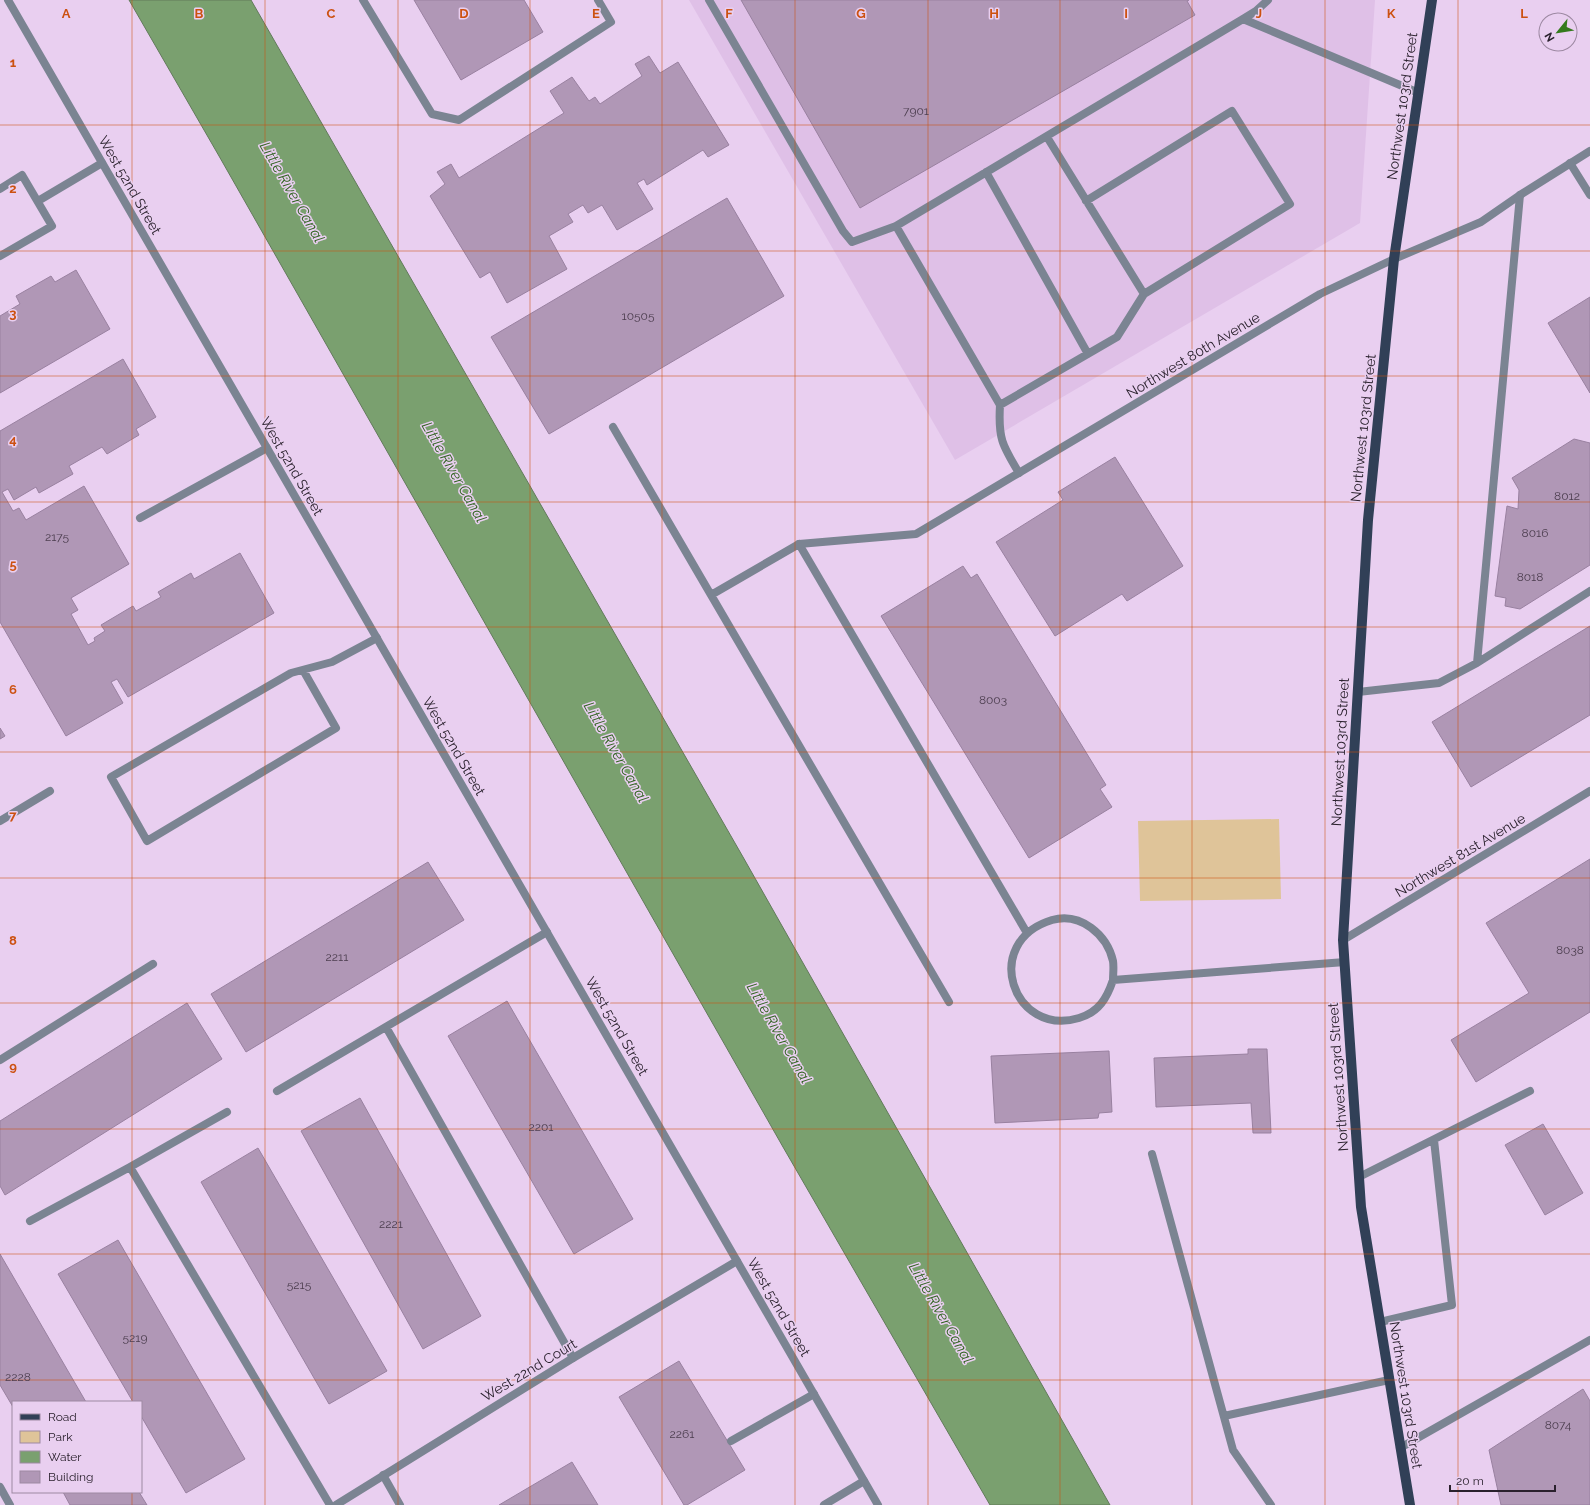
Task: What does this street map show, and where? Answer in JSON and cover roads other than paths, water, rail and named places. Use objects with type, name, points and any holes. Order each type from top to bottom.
[{"type":"main road","name":"Northwest 103rd Street","points":[[1410,1505],[1361,1207],[1343,940],[1368,520],[1394,259],[1432,0]]},
{"type":"street","name":"West 52nd Street","points":[[8,0],[878,1505]]},
{"type":"street","points":[[363,0],[432,114],[458,120],[611,22],[598,0]]},
{"type":"street","points":[[709,0],[843,231],[852,242],[896,226],[1243,19],[1256,11],[1268,0]]},
{"type":"street","points":[[1243,19],[1419,93]]},
{"type":"street","points":[[1000,405],[1117,337],[1144,294],[1290,204],[1232,111],[1086,201]]},
{"type":"street","points":[[1047,137],[1144,294]]},
{"type":"street","name":"Northwest 80th Avenue","points":[[799,544],[916,534],[1320,294],[1394,259],[1481,222],[1520,195],[1590,151]]},
{"type":"street","points":[[38,201],[102,162]]},
{"type":"street","points":[[1570,163],[1590,195]]},
{"type":"street","points":[[986,172],[1088,354]]},
{"type":"street","points":[[0,189],[22,175],[52,226],[0,256]]},
{"type":"street","points":[[1477,663],[1520,195]]},
{"type":"street","points":[[896,226],[1000,405],[999,426],[1003,446],[1018,473]]},
{"type":"street","points":[[612,427],[949,1002]]},
{"type":"street","points":[[140,518],[267,448]]},
{"type":"street","points":[[711,595],[799,544],[1027,933]]},
{"type":"street","points":[[1358,692],[1439,683],[1477,663],[1590,591]]},
{"type":"street","points":[[303,670],[336,728],[147,841],[110,778],[292,673],[332,662],[377,638]]},
{"type":"street","points":[[0,821],[50,791]]},
{"type":"street","name":"Northwest 81st Avenue","points":[[1343,940],[1590,791]]},
{"type":"street","points":[[1055,919],[1072,919],[1087,924],[1100,934],[1109,947],[1114,963],[1113,980],[1108,994],[1098,1008],[1085,1016],[1070,1021],[1054,1021],[1038,1015],[1025,1006],[1016,993],[1012,977],[1012,961],[1017,946],[1027,933],[1040,924],[1055,919]]},
{"type":"street","points":[[277,1091],[547,932]]},
{"type":"street","points":[[1113,980],[1345,962]]},
{"type":"street","points":[[0,1060],[154,964]]},
{"type":"street","points":[[386,1027],[573,1358]]},
{"type":"street","points":[[1359,1177],[1530,1091]]},
{"type":"street","points":[[30,1221],[227,1112]]},
{"type":"street","points":[[1380,1322],[1452,1305],[1434,1140]]},
{"type":"street","points":[[1152,1154],[1233,1450],[1271,1505]]},
{"type":"street","points":[[130,1167],[330,1505]]},
{"type":"street","name":"West 22nd Court","points":[[336,1505],[573,1358],[737,1261]]},
{"type":"street","points":[[1400,1448],[1590,1340]]},
{"type":"street","points":[[1224,1416],[1389,1380]]},
{"type":"street","points":[[731,1441],[814,1394]]},
{"type":"street","points":[[383,1475],[400,1505]]},
{"type":"street","points":[[824,1505],[864,1481]]},
{"type":"street","points":[[0,1487],[10,1505]]},
{"type":"water","name":"Little River Canal","points":[[129,0],[251,0],[743,857],[1110,1505],[990,1505],[783,1147]]}]
